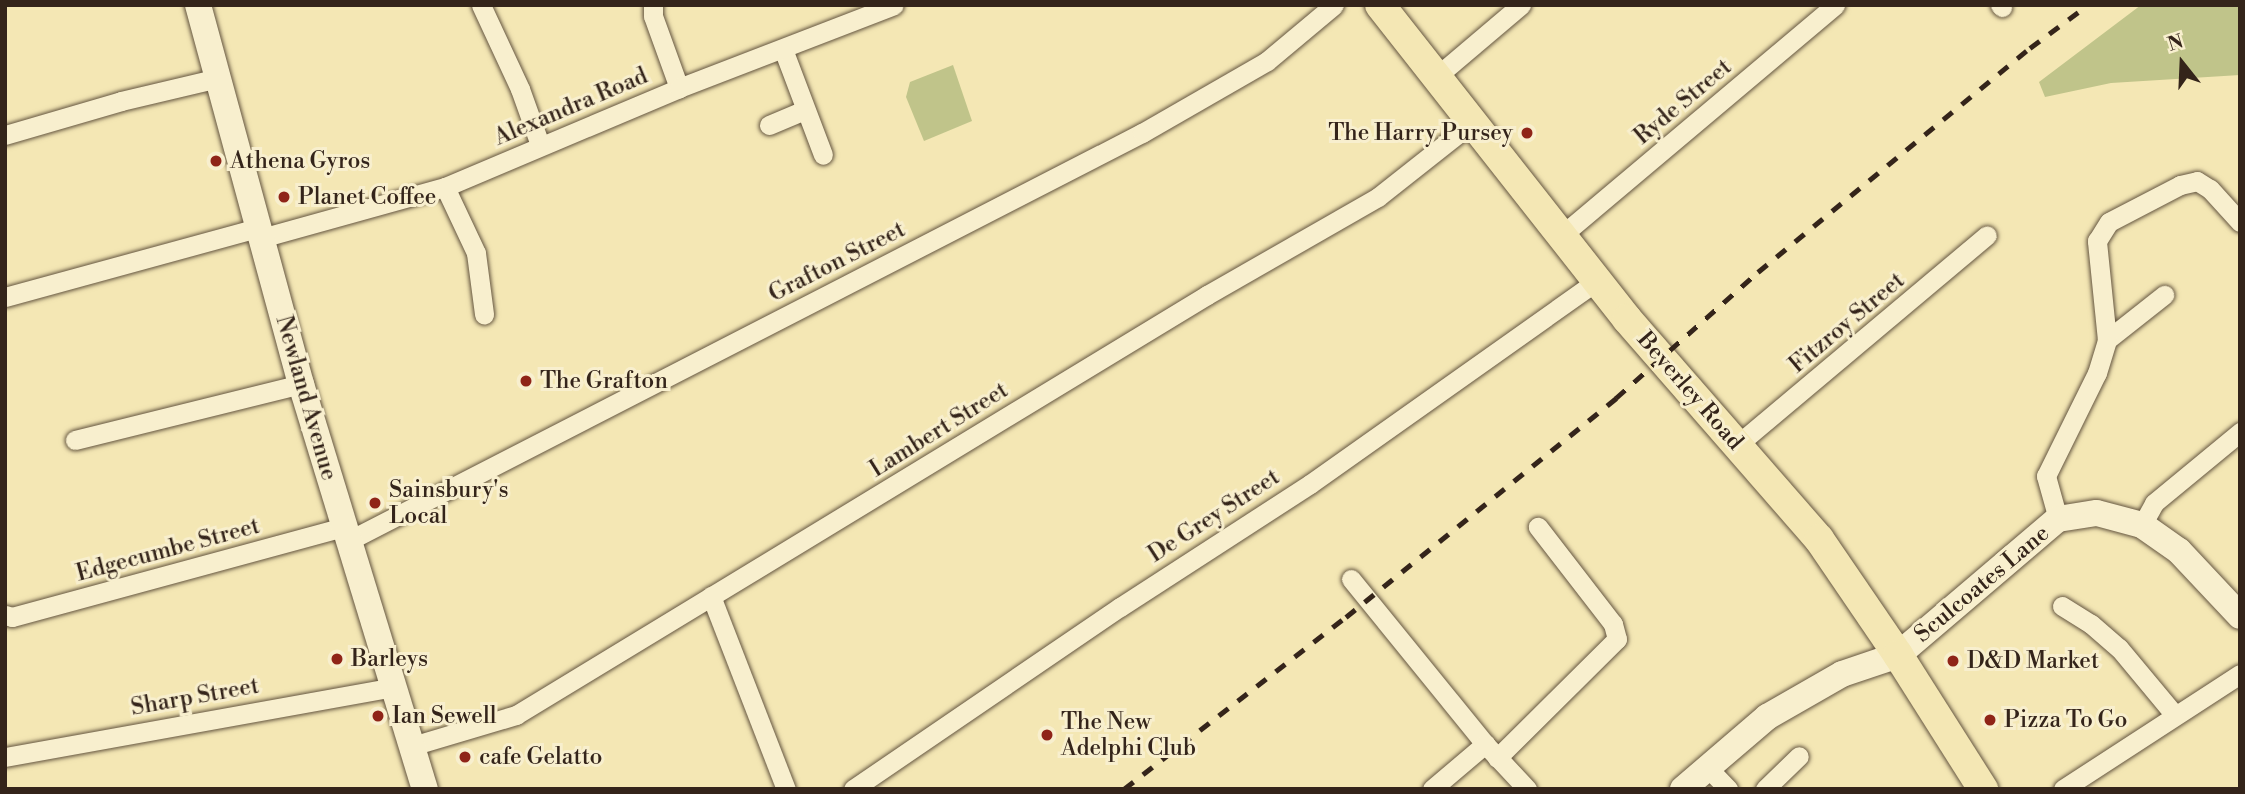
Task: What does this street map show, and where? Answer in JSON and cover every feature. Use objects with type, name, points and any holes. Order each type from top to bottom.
[{"type":"main road","name":"Beverley Road","points":[[1380,5],[1627,319],[1819,539],[1898,655],[1983,789]]},
{"type":"street","name":"Newland Avenue","points":[[198,5],[301,384],[425,789]]},
{"type":"street","points":[[481,5],[520,89],[540,145]]},
{"type":"street","points":[[653,5],[653,16],[679,88]]},
{"type":"street","name":"Alexandra Road","points":[[5,297],[444,187],[679,88],[894,5]]},
{"type":"street","name":"Grafton Street","points":[[346,534],[1142,133],[1267,61],[1334,5]]},
{"type":"street","points":[[1437,76],[1521,5]]},
{"type":"street","name":"Ryde Street","points":[[1562,235],[1835,5]]},
{"type":"street","points":[[783,49],[822,155]]},
{"type":"street","points":[[5,135],[121,101],[218,78]]},
{"type":"street","points":[[769,125],[804,110]]},
{"type":"street","name":"Lambert Street","points":[[412,746],[516,715],[1207,295],[1378,197],[1473,122]]},
{"type":"street","points":[[2058,519],[2046,476],[2097,373],[2107,340],[2097,242],[2109,222],[2180,185],[2197,180],[2210,189],[2240,222]]},
{"type":"street","points":[[444,187],[476,253],[484,314]]},
{"type":"street","name":"Fitzroy Street","points":[[1737,445],[1987,235]]},
{"type":"street","name":"De Grey Street","points":[[853,789],[1120,607],[1310,484],[1598,280]]},
{"type":"street","points":[[2107,340],[2164,295]]},
{"type":"street","points":[[75,440],[301,384]]},
{"type":"street","points":[[2142,525],[2154,503],[2240,432]]},
{"type":"street","name":"Sculcoates Lane","points":[[1898,655],[2058,519],[2097,513],[2142,525],[2179,551],[2240,616]]},
{"type":"street","points":[[1432,789],[1491,751],[1617,639],[1613,624],[1538,527]]},
{"type":"street","name":"Edgecumbe Street","points":[[5,615],[12,617],[346,534]]},
{"type":"street","points":[[1351,579],[1491,751],[1527,789]]},
{"type":"street","points":[[711,596],[786,789]]},
{"type":"street","points":[[2062,606],[2091,624],[2119,648],[2174,714]]},
{"type":"street","points":[[1684,789],[1706,766],[1778,711],[1842,674],[1898,655]]},
{"type":"street","points":[[2063,789],[2174,714],[2240,674]]},
{"type":"street","name":"Sharp Street","points":[[5,757],[394,687]]},
{"type":"street","points":[[1765,789],[1799,756]]},
{"type":"street","points":[[1706,766],[1728,789]]},
{"type":"green space","points":[[2141,5],[2240,5],[2240,75],[2111,83],[2045,97],[2039,82]]},
{"type":"green space","points":[[953,65],[972,121],[924,141],[906,97],[910,82]]},
{"type":"railway","points":[[1124,789],[1346,617],[1616,398],[1758,272],[2030,48],[2088,5]]},
{"type":"place","name":"The Harry Pursey","points":[[1527,133]]},
{"type":"place","name":"Athena Gyros","points":[[216,161]]},
{"type":"place","name":"Planet Coffee","points":[[284,197]]},
{"type":"place","name":"The Grafton","points":[[526,381]]},
{"type":"place","name":"Sainsbury's Local","points":[[375,503]]},
{"type":"place","name":"Barleys","points":[[337,659]]},
{"type":"place","name":"D&D Market","points":[[1953,661]]},
{"type":"place","name":"Ian Sewell","points":[[378,716]]},
{"type":"place","name":"Pizza To Go","points":[[1990,720]]},
{"type":"place","name":"The New Adelphi Club","points":[[1047,735]]},
{"type":"place","name":"cafe Gelatto","points":[[465,757]]}]
